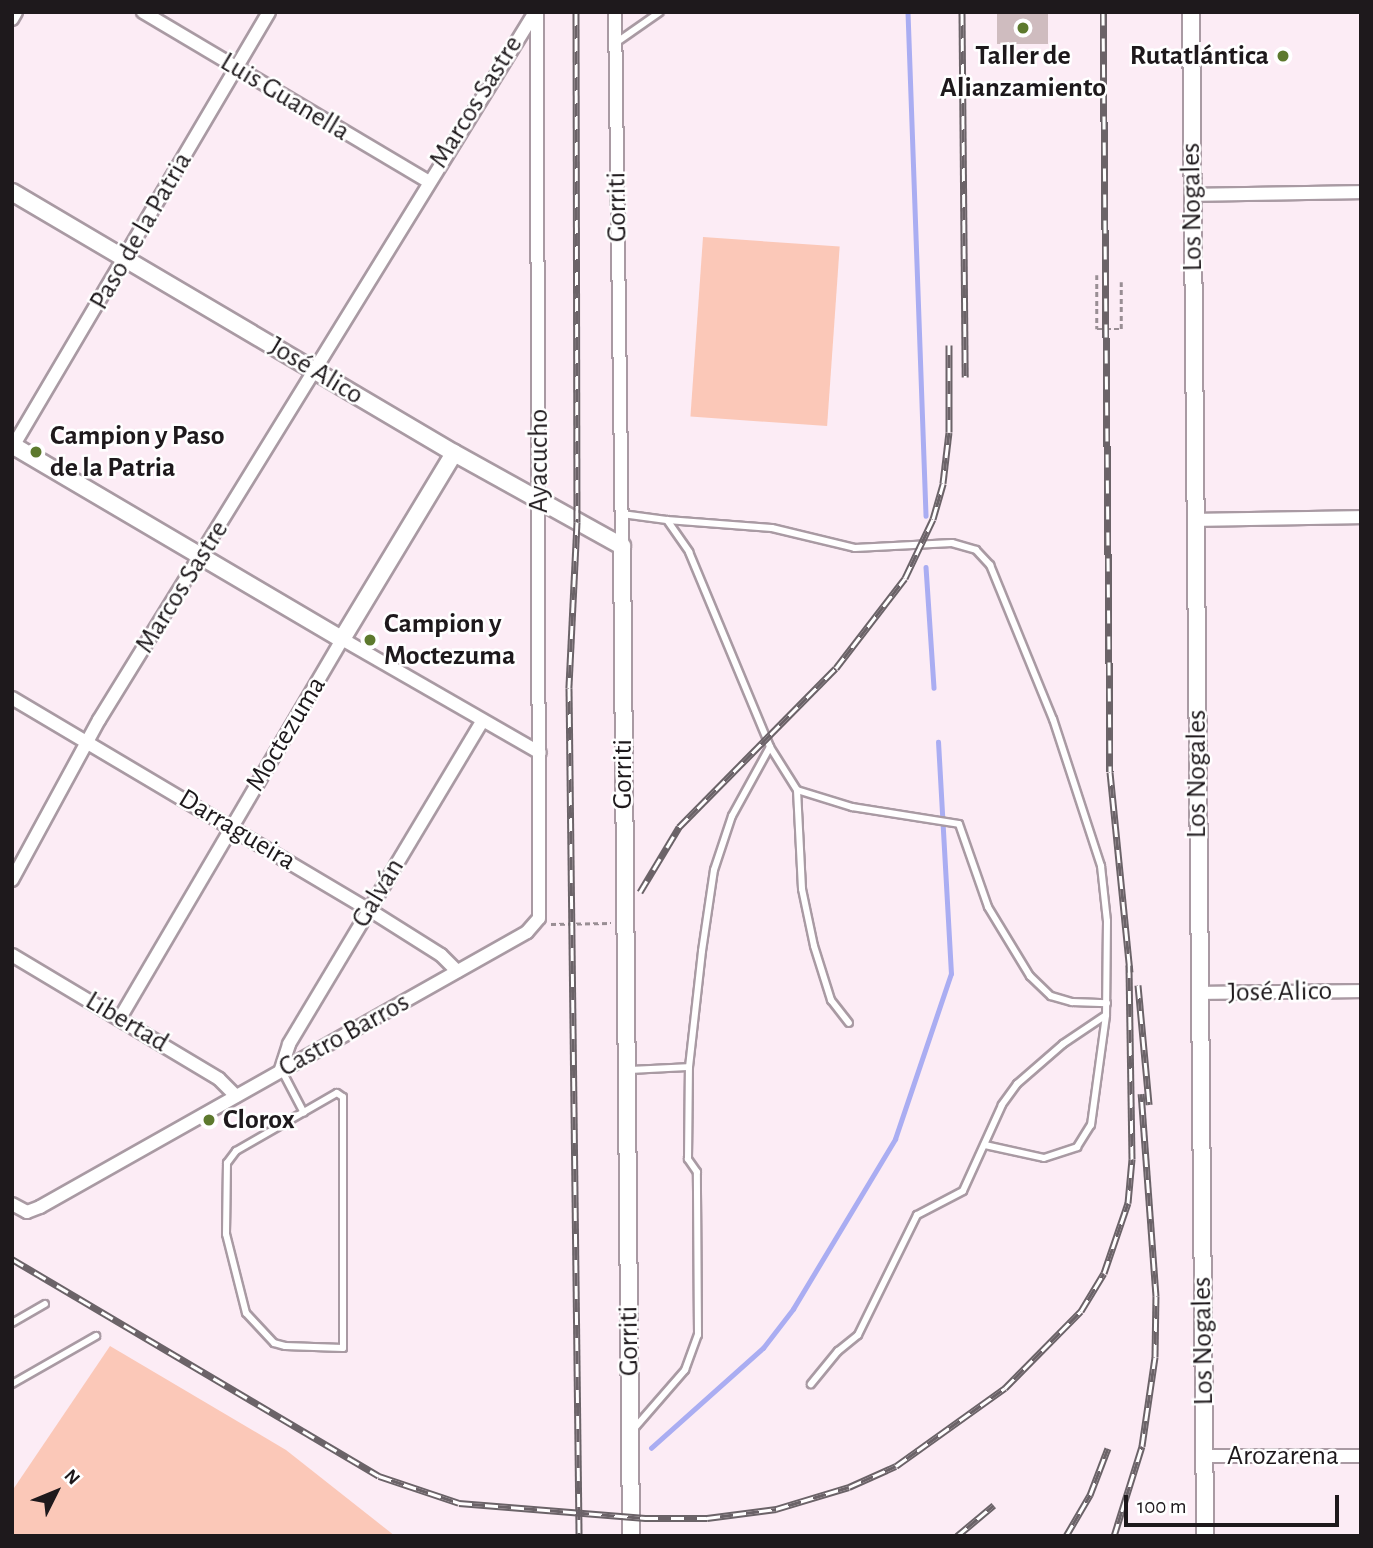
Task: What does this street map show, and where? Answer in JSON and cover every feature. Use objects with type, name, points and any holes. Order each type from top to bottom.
[{"type":"street","points":[[12,19],[16,12]]},
{"type":"street","name":"Luis Guanella","points":[[142,12],[428,181]]},
{"type":"street","name":"Paso de la Patria","points":[[13,446],[269,12]]},
{"type":"street","name":"Marcos Sastre","points":[[12,880],[89,741],[316,371],[428,181],[536,12]]},
{"type":"street","name":"Ayacucho","points":[[536,12],[540,753],[540,910],[536,924]]},
{"type":"street","name":"Gorriti","points":[[615,12],[631,1536]]},
{"type":"street","name":"Los Nogales","points":[[1191,12],[1205,1536]]},
{"type":"street","name":"José Alico","points":[[12,192],[454,453],[622,546]]},
{"type":"street","points":[[1192,195],[1361,192]]},
{"type":"street","points":[[13,446],[540,753]]},
{"type":"street","name":"Moctezuma","points":[[120,1018],[231,826],[454,453]]},
{"type":"street","points":[[1197,520],[1361,517]]},
{"type":"street","name":"Darragueira","points":[[12,698],[89,741],[368,909],[441,955],[457,971]]},
{"type":"street","name":"Galván","points":[[281,1069],[289,1044],[482,721]]},
{"type":"street","name":"Castro Barros","points":[[12,1204],[27,1212],[536,924]]},
{"type":"street","name":"Libertad","points":[[12,955],[219,1079],[236,1096]]},
{"type":"street","name":"José Alico","points":[[1199,993],[1361,991]]},
{"type":"street","name":"Arozarena","points":[[1205,1456],[1361,1456]]},
{"type":"lane","points":[[615,43],[660,12]]},
{"type":"lane","points":[[621,514],[772,528],[855,548],[951,543],[976,550],[990,565],[1053,719],[1101,866],[1107,921],[1107,1003],[1091,1125],[1077,1147],[1044,1158],[985,1145]]},
{"type":"lane","points":[[667,520],[689,552],[770,747],[797,790],[802,890],[814,946],[831,1000],[849,1023]]},
{"type":"lane","points":[[630,1433],[685,1370],[698,1335],[696,1172],[688,1159],[689,1067],[715,870],[732,816],[770,747]]},
{"type":"lane","points":[[797,790],[842,804],[959,824],[988,907],[1030,976],[1051,996],[1072,1002],[1107,1003]]},
{"type":"lane","points":[[811,1384],[838,1351],[858,1335],[917,1215],[963,1191],[1002,1105],[1017,1084],[1063,1044],[1106,1015]]},
{"type":"lane","points":[[626,1070],[689,1067]]},
{"type":"lane","points":[[281,1069],[304,1113]]},
{"type":"lane","points":[[337,1093],[343,1097],[344,1348],[274,1343],[246,1313],[229,1251],[230,1156],[304,1113],[337,1093]]},
{"type":"lane","points":[[12,1323],[45,1304]]},
{"type":"lane","points":[[12,1384],[96,1336]]},
{"type":"path","points":[[1097,275],[1097,329],[1121,329],[1121,282]]},
{"type":"path","points":[[536,924],[625,923]]},
{"type":"shaded area","points":[[703,237],[840,247],[827,426],[690,417]]},
{"type":"shaded area","points":[[110,1346],[286,1450],[395,1536],[12,1536],[12,1491]]},
{"type":"building","name":"Taller de Alianzamiento","points":[[997,12],[1048,12],[1048,44],[997,44]]},
{"type":"waterway","points":[[908,12],[926,516]]},
{"type":"waterway","points":[[926,567],[934,688]]},
{"type":"waterway","points":[[651,1448],[763,1348],[793,1309],[895,1139],[951,974],[938,742]]},
{"type":"railway","points":[[576,12],[577,522],[569,688],[579,1536]]},
{"type":"railway","points":[[962,12],[965,377]]},
{"type":"railway","points":[[1103,12],[1110,772],[1130,972]]},
{"type":"railway","points":[[640,892],[679,827],[836,668],[905,578],[933,519],[943,483],[949,432],[949,345]]},
{"type":"railway","points":[[12,1259],[379,1476],[459,1503],[645,1518],[707,1518],[776,1509],[849,1487],[896,1466],[1005,1388],[1081,1311],[1104,1273],[1128,1203],[1132,1159],[1129,965]]},
{"type":"railway","points":[[1138,985],[1149,1104]]},
{"type":"railway","points":[[1114,1536],[1142,1446],[1155,1357],[1156,1296],[1141,1094]]},
{"type":"railway","points":[[1066,1536],[1090,1495],[1108,1448]]},
{"type":"railway","points":[[957,1536],[994,1505]]},
{"type":"place","name":"Taller de Alianzamiento","points":[[1023,28]]},
{"type":"place","name":"Rutatlántica","points":[[1283,56]]},
{"type":"place","name":"Campion y Paso de la Patria","points":[[36,452]]},
{"type":"place","name":"Campion y Moctezuma","points":[[370,640]]},
{"type":"place","name":"Clorox","points":[[209,1120]]}]
